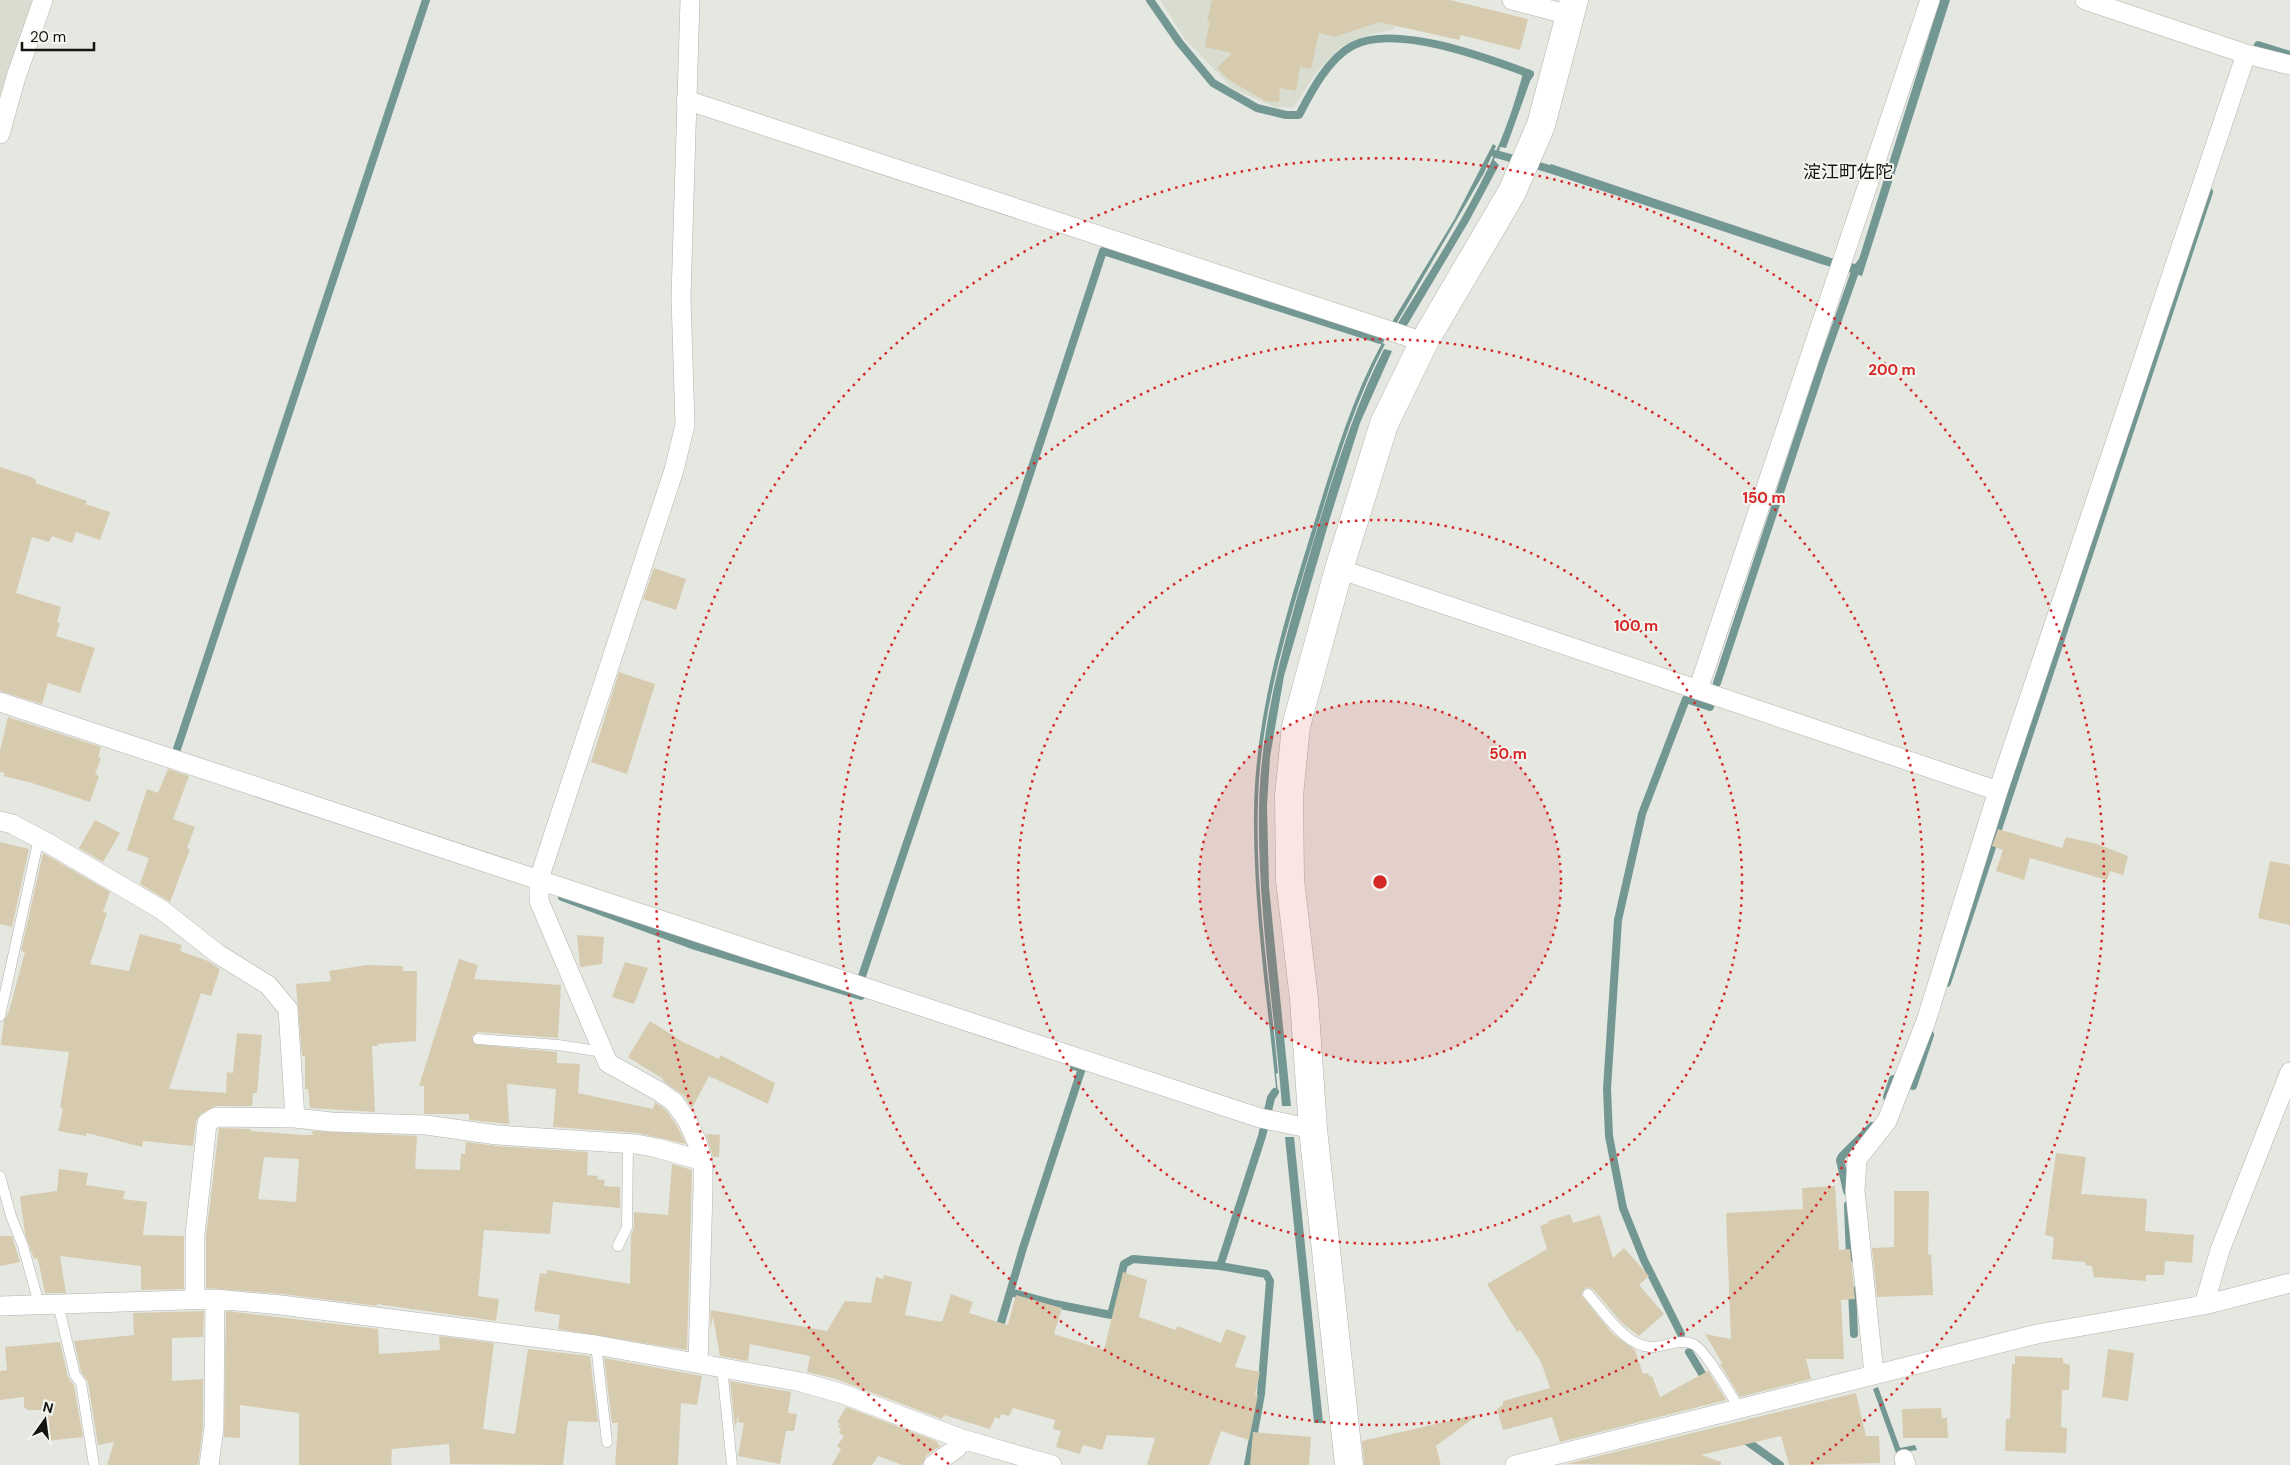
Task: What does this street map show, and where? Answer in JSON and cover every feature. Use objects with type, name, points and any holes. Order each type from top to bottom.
[{"type":"street","points":[[0,134],[16,77],[43,0]]},
{"type":"street","points":[[690,0],[681,297],[685,424],[674,470],[539,879],[539,901],[608,1063],[674,1102],[687,1120],[703,1161],[698,1363]]},
{"type":"street","points":[[1350,1465],[1313,1129],[1304,999],[1290,880],[1289,796],[1296,726],[1339,568],[1384,424],[1424,342],[1512,192],[1541,125],[1572,7],[1512,0]]},
{"type":"street","points":[[1698,690],[1930,0]]},
{"type":"street","points":[[2085,0],[2246,54],[2290,66]]},
{"type":"street","points":[[1874,1374],[1856,1190],[1857,1159],[1887,1121],[1926,1021],[1998,791],[2246,54]]},
{"type":"street","points":[[686,100],[1424,342]]},
{"type":"street","points":[[1339,568],[1998,791]]},
{"type":"street","points":[[0,702],[1260,1118],[1313,1129]]},
{"type":"street","points":[[0,821],[12,824],[39,838],[162,910],[218,954],[268,985],[288,1009],[295,1118]]},
{"type":"street","points":[[2208,1304],[2220,1250],[2290,1072]]},
{"type":"street","points":[[194,1299],[196,1235],[207,1123],[216,1117],[295,1118],[331,1122],[426,1125],[497,1134],[628,1144],[657,1148],[703,1161]]},
{"type":"street","points":[[1516,1465],[1580,1457],[1740,1410],[1874,1374],[2037,1334],[2208,1304],[2290,1283]]},
{"type":"street","points":[[209,1465],[214,1428],[215,1299]]},
{"type":"street","points":[[0,1306],[215,1299],[281,1305],[596,1345],[801,1382],[843,1394],[963,1439],[1052,1465]]},
{"type":"street","points":[[933,1465],[957,1448],[963,1439]]},
{"type":"lane","points":[[0,1016],[39,838]]},
{"type":"lane","points":[[478,1040],[533,1042],[603,1052]]},
{"type":"lane","points":[[618,1246],[627,1227],[628,1144]]},
{"type":"lane","points":[[0,1176],[11,1216],[23,1246],[39,1304]]},
{"type":"lane","points":[[1588,1294],[1629,1340],[1640,1346],[1656,1347],[1673,1342],[1694,1344],[1707,1358],[1740,1410]]},
{"type":"lane","points":[[58,1304],[75,1375],[81,1383],[94,1465]]},
{"type":"lane","points":[[596,1345],[607,1442]]},
{"type":"lane","points":[[722,1368],[732,1465]]},
{"type":"shaded area","points":[[0,0],[32,0],[2,95],[0,94]]},
{"type":"shaded area","points":[[1160,0],[1397,0],[1394,29],[1366,36],[1340,47],[1315,74],[1294,107],[1276,108],[1232,88],[1185,39]]},
{"type":"water","points":[[1940,0],[1950,0],[1862,276],[1546,172],[1551,164],[1837,260],[1855,264],[1859,259]]},
{"type":"water","points":[[1524,70],[1533,73],[1506,148],[1500,147],[1498,156],[1496,155],[1494,160],[1499,165],[1469,221],[1406,327],[1398,323],[1446,245],[1480,184],[1505,130]]},
{"type":"water","points":[[1493,144],[1496,146],[1484,173],[1396,324],[1392,322],[1454,220]]},
{"type":"water","points":[[1382,343],[1385,344],[1363,391],[1329,488],[1285,636],[1264,735],[1258,803],[1258,837],[1261,905],[1278,1073],[1276,1074],[1278,1092],[1273,1101],[1270,1099],[1276,1088],[1261,950],[1254,846],[1256,776],[1265,704],[1291,599],[1334,458],[1360,388]]},
{"type":"water","points":[[1384,349],[1392,351],[1360,423],[1284,676],[1270,757],[1267,806],[1269,887],[1291,1106],[1282,1106],[1263,918],[1259,844],[1259,806],[1265,739],[1270,705],[1285,640],[1321,518],[1353,420]]},
{"type":"water","points":[[1285,1137],[1294,1137],[1323,1423],[1314,1423]]},
{"type":"water","points":[[1878,1387],[1900,1448],[1915,1445],[1917,1450],[1896,1453],[1873,1389]]},
{"type":"building","points":[[1212,0],[1450,0],[1528,19],[1520,50],[1461,35],[1459,40],[1379,22],[1335,37],[1319,33],[1311,69],[1300,67],[1296,91],[1280,88],[1279,102],[1265,101],[1229,80],[1217,68],[1232,53],[1205,47],[1210,21],[1207,21]]},
{"type":"building","points":[[0,467],[31,477],[36,480],[35,483],[87,501],[85,504],[110,512],[100,540],[76,532],[72,543],[52,536],[49,542],[32,537],[16,593],[61,607],[57,622],[60,623],[56,636],[95,648],[80,693],[48,683],[42,704],[0,691]]},
{"type":"building","points":[[654,568],[686,579],[676,610],[643,599]]},
{"type":"building","points":[[619,672],[655,684],[627,774],[591,762]]},
{"type":"building","points":[[8,717],[101,747],[98,757],[101,758],[95,774],[99,776],[90,802],[4,776],[5,773],[0,772],[0,751]]},
{"type":"building","points":[[168,769],[189,776],[173,819],[195,827],[187,848],[190,849],[170,902],[140,884],[149,858],[127,850],[147,789],[158,793]]},
{"type":"building","points":[[95,820],[120,833],[103,862],[79,848]]},
{"type":"building","points":[[1998,829],[2062,848],[2066,837],[2097,844],[2128,856],[2123,875],[2110,871],[2107,880],[2030,858],[2024,880],[1996,871],[2003,850],[1992,846]]},
{"type":"building","points":[[0,842],[29,849],[12,927],[0,924]]},
{"type":"building","points":[[43,853],[110,892],[103,912],[107,913],[90,964],[129,971],[140,934],[182,945],[180,951],[208,961],[220,969],[211,996],[201,993],[169,1089],[226,1093],[227,1072],[233,1073],[237,1033],[262,1035],[257,1093],[253,1093],[252,1106],[216,1106],[201,1114],[196,1121],[193,1146],[143,1141],[142,1147],[87,1133],[86,1136],[58,1131],[63,1109],[60,1108],[69,1052],[1,1045],[4,1021],[9,1011],[25,952],[21,951]]},
{"type":"building","points":[[2270,861],[2290,865],[2290,925],[2258,918]]},
{"type":"building","points":[[577,935],[604,937],[602,964],[580,967]]},
{"type":"building","points":[[459,959],[478,965],[474,979],[561,985],[558,1038],[478,1032],[472,1036],[474,1044],[557,1052],[557,1063],[580,1064],[578,1093],[653,1109],[655,1102],[666,1110],[686,1144],[638,1133],[553,1127],[556,1089],[507,1084],[509,1124],[469,1120],[469,1114],[424,1114],[424,1086],[419,1086]]},
{"type":"building","points":[[625,962],[648,968],[634,1004],[612,997]]},
{"type":"building","points":[[367,965],[403,966],[403,971],[417,971],[416,1041],[372,1046],[375,1112],[310,1108],[308,1089],[305,1089],[305,1056],[302,1056],[296,984],[331,981],[329,971]]},
{"type":"building","points":[[650,1021],[683,1042],[719,1059],[720,1055],[775,1083],[768,1104],[709,1076],[692,1108],[683,1095],[663,1081],[663,1079],[628,1057]]},
{"type":"building","points":[[219,1128],[251,1129],[250,1131],[303,1135],[313,1135],[312,1131],[417,1136],[415,1169],[460,1170],[461,1154],[465,1154],[466,1142],[496,1146],[588,1152],[587,1175],[598,1176],[597,1179],[605,1180],[604,1186],[620,1187],[620,1208],[553,1202],[550,1234],[484,1230],[478,1296],[499,1299],[496,1321],[377,1304],[377,1306],[282,1294],[206,1288],[206,1236]],"holes":[[[264,1157],[299,1159],[296,1202],[258,1199]]]},
{"type":"building","points":[[706,1134],[720,1135],[719,1157],[713,1157]]},
{"type":"building","points":[[2056,1153],[2086,1157],[2081,1194],[2147,1199],[2145,1231],[2194,1235],[2192,1263],[2165,1261],[2164,1275],[2146,1275],[2146,1281],[2094,1277],[2092,1266],[2085,1265],[2085,1262],[2052,1259],[2054,1237],[2045,1235]]},
{"type":"building","points":[[672,1164],[692,1170],[687,1350],[558,1329],[560,1315],[534,1311],[540,1273],[547,1274],[547,1270],[630,1284],[631,1235],[634,1227],[634,1212],[668,1215]]},
{"type":"building","points":[[59,1169],[88,1173],[86,1185],[125,1191],[123,1199],[147,1202],[143,1235],[184,1236],[184,1289],[141,1290],[141,1266],[60,1256],[66,1293],[45,1293],[37,1258],[34,1259],[25,1234],[20,1196],[57,1191]]},
{"type":"building","points":[[1835,1186],[1839,1250],[1850,1249],[1855,1299],[1841,1300],[1844,1359],[1806,1359],[1811,1379],[1740,1397],[1705,1334],[1731,1339],[1726,1213],[1803,1209],[1802,1188]]},
{"type":"building","points":[[1894,1191],[1929,1191],[1928,1255],[1931,1254],[1933,1295],[1877,1297],[1872,1248],[1894,1247]]},
{"type":"building","points":[[1570,1214],[1573,1223],[1600,1215],[1613,1258],[1624,1248],[1649,1276],[1639,1285],[1664,1314],[1639,1336],[1622,1323],[1593,1289],[1586,1287],[1581,1295],[1612,1333],[1635,1350],[1643,1374],[1648,1373],[1650,1377],[1652,1376],[1660,1397],[1708,1371],[1726,1400],[1560,1442],[1552,1417],[1503,1430],[1497,1409],[1503,1405],[1503,1401],[1550,1388],[1541,1362],[1520,1330],[1517,1332],[1487,1284],[1547,1249],[1540,1226],[1548,1223],[1548,1221]]},
{"type":"building","points":[[0,1236],[12,1236],[20,1262],[0,1266]]},
{"type":"building","points":[[1123,1272],[1147,1280],[1139,1317],[1176,1330],[1177,1326],[1221,1343],[1226,1329],[1246,1336],[1235,1367],[1260,1372],[1255,1395],[1258,1395],[1249,1440],[1221,1431],[1209,1465],[1147,1465],[1155,1438],[1107,1435],[1102,1450],[1083,1445],[1080,1454],[1056,1447],[1061,1431],[1053,1429],[1055,1420],[1013,1408],[1009,1416],[1001,1414],[1000,1419],[995,1417],[990,1429],[944,1415],[942,1419],[836,1379],[807,1372],[810,1356],[750,1344],[748,1361],[720,1356],[713,1317],[710,1330],[711,1310],[827,1331],[845,1301],[871,1303],[876,1277],[883,1279],[884,1275],[912,1282],[905,1315],[942,1322],[951,1294],[973,1302],[969,1313],[1008,1325],[1016,1295],[1062,1308],[1054,1334],[1104,1350]]},
{"type":"building","points":[[204,1311],[203,1337],[172,1338],[172,1381],[203,1379],[203,1427],[198,1465],[107,1465],[114,1442],[98,1445],[88,1382],[81,1372],[74,1341],[134,1335],[133,1313]]},
{"type":"building","points":[[226,1311],[378,1329],[379,1354],[440,1350],[439,1336],[494,1343],[483,1429],[515,1434],[528,1349],[590,1356],[598,1422],[568,1421],[563,1465],[450,1464],[449,1444],[392,1449],[391,1465],[299,1465],[299,1413],[240,1405],[240,1438],[224,1437]]},
{"type":"building","points":[[60,1342],[68,1377],[74,1386],[83,1437],[46,1441],[44,1410],[28,1410],[24,1407],[24,1397],[0,1400],[0,1371],[7,1370],[5,1347]]},
{"type":"building","points":[[2108,1349],[2134,1353],[2128,1401],[2102,1397]]},
{"type":"building","points":[[2015,1356],[2063,1358],[2063,1363],[2070,1365],[2069,1390],[2062,1390],[2061,1427],[2067,1428],[2066,1453],[2005,1451],[2006,1419],[2010,1419],[2012,1364],[2015,1364]]},
{"type":"building","points":[[604,1358],[702,1376],[697,1405],[681,1403],[678,1465],[615,1465],[618,1423],[612,1423]]},
{"type":"building","points":[[730,1381],[791,1392],[788,1413],[797,1414],[794,1431],[786,1431],[780,1464],[738,1456],[744,1423],[738,1422],[739,1412],[735,1428]]},
{"type":"building","points":[[1856,1393],[1866,1436],[1879,1436],[1880,1463],[1789,1465],[1781,1436],[1701,1455],[1721,1462],[1721,1465],[1566,1464]]},
{"type":"building","points":[[846,1407],[936,1441],[940,1446],[926,1456],[922,1465],[903,1465],[878,1456],[872,1465],[832,1465],[841,1449],[837,1446],[844,1436],[839,1433],[841,1429],[838,1427],[840,1424],[837,1422]]},
{"type":"building","points":[[1941,1408],[1942,1418],[1947,1418],[1948,1438],[1903,1438],[1902,1409]]},
{"type":"building","points":[[1479,1414],[1436,1446],[1441,1465],[1364,1465],[1362,1441]]},
{"type":"building","points":[[1253,1432],[1311,1437],[1309,1465],[1250,1465]]},
{"type":"waterway","points":[[176,752],[426,0]]},
{"type":"waterway","points":[[1150,0],[1179,42],[1213,83],[1257,108],[1286,115],[1299,115],[1321,77],[1335,59],[1352,46],[1370,40],[1392,38],[1441,45],[1512,67],[1530,74],[1528,77]]},
{"type":"waterway","points":[[2254,55],[2258,45],[2290,55]]},
{"type":"waterway","points":[[1496,154],[1557,171]]},
{"type":"waterway","points":[[1947,983],[2209,192]]},
{"type":"waterway","points":[[859,985],[976,638],[1103,251],[1380,340]]},
{"type":"waterway","points":[[1717,683],[1822,365],[1856,269]]},
{"type":"waterway","points":[[1681,1334],[1644,1260],[1623,1208],[1609,1136],[1607,1089],[1618,920],[1642,814],[1686,699],[1710,707]]},
{"type":"waterway","points":[[562,897],[695,946],[861,996]]},
{"type":"waterway","points":[[1913,1086],[1930,1035]]},
{"type":"waterway","points":[[998,1333],[1023,1248],[1082,1068],[1074,1066]]},
{"type":"waterway","points":[[1887,1097],[1893,1079]]},
{"type":"waterway","points":[[1220,1266],[1262,1136],[1271,1098],[1275,1092]]},
{"type":"waterway","points":[[1847,1191],[1840,1160],[1872,1126]]},
{"type":"waterway","points":[[1848,1205],[1850,1258]]},
{"type":"waterway","points":[[1010,1292],[1055,1304],[1111,1315],[1124,1264],[1133,1259],[1220,1266],[1266,1274],[1270,1281],[1261,1394],[1248,1465]]},
{"type":"waterway","points":[[1852,1290],[1854,1334]]},
{"type":"waterway","points":[[1689,1352],[1707,1382]]},
{"type":"waterway","points":[[1741,1437],[1780,1465]]},
{"type":"district","name":"淀江町佐陀","points":[[1848,172]]}]
